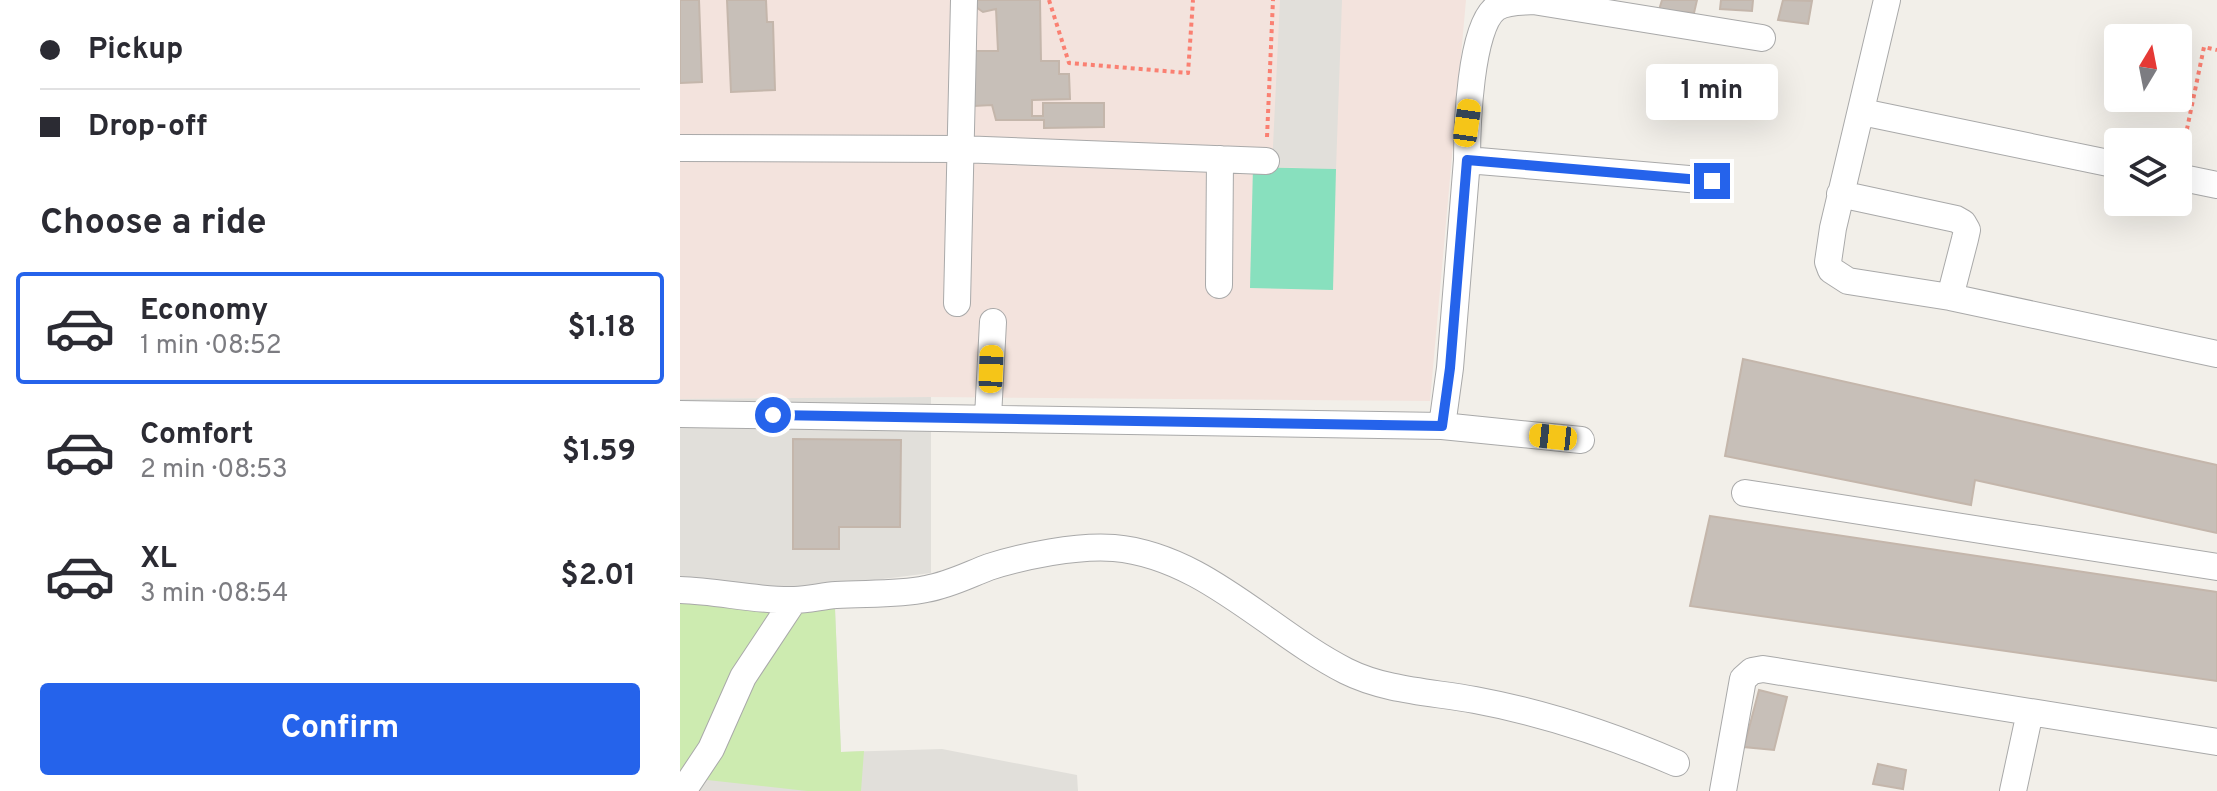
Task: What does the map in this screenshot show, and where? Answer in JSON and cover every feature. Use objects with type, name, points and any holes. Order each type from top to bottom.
[{"type":"street","points":[[957,303],[964,0]]},
{"type":"street","points":[[1887,0],[1840,194],[1829,253],[1831,270],[1848,281],[1950,297],[2217,354]]},
{"type":"street","points":[[1442,426],[1450,368],[1467,160],[1467,123],[1479,35],[1486,19],[1496,8],[1507,3],[1533,1],[1762,38]]},
{"type":"street","points":[[1862,112],[2104,162]]},
{"type":"street","points":[[680,148],[959,149],[1266,161]]},
{"type":"street","points":[[1219,285],[1220,159]]},
{"type":"street","points":[[1467,160],[1712,181]]},
{"type":"street","points":[[2192,174],[2217,185]]},
{"type":"street","points":[[1840,194],[1963,223],[1967,230],[1950,297]]},
{"type":"street","points":[[988,417],[993,322]]},
{"type":"street","points":[[680,414],[1442,426],[1581,440]]},
{"type":"street","points":[[1745,493],[2217,567]]},
{"type":"street","points":[[680,590],[794,600],[926,589],[1019,559],[1083,549],[1133,551],[1163,559],[1199,576],[1325,659],[1362,677],[1404,689],[1475,700],[1573,724],[1676,763]]},
{"type":"street","points":[[683,791],[711,749],[743,677],[794,600]]},
{"type":"street","points":[[1723,791],[1743,679],[1752,671],[1763,669],[2217,742]]},
{"type":"street","points":[[2013,791],[2030,712]]},
{"type":"path","points":[[1057,0],[1049,2],[1069,63],[1188,73],[1193,0]]},
{"type":"path","points":[[1266,161],[1273,0]]},
{"type":"path","points":[[2187,128],[2204,47],[2217,50]]},
{"type":"shaded area","points":[[680,0],[1466,0],[1430,401],[931,397],[680,399]]},
{"type":"shaded area","points":[[1280,0],[1342,0],[1336,169],[1272,167]]},
{"type":"shaded area","points":[[931,397],[931,573],[834,585],[841,752],[942,749],[1077,775],[1078,791],[680,791],[680,399]]},
{"type":"green space","points":[[1253,167],[1336,169],[1333,290],[1250,288]]},
{"type":"green space","points":[[680,599],[835,609],[841,752],[864,751],[861,791],[807,791],[680,777]]},
{"type":"building","points":[[680,0],[699,0],[702,82],[680,83]]},
{"type":"building","points":[[727,0],[766,0],[767,22],[773,22],[775,90],[731,92]]},
{"type":"building","points":[[973,0],[1040,0],[1041,61],[1059,61],[1059,74],[1069,74],[1070,99],[1032,100],[1032,116],[1043,116],[1043,103],[1104,103],[1104,127],[1044,128],[1044,120],[996,120],[992,105],[974,106],[973,51],[998,51],[996,9],[983,12]]},
{"type":"building","points":[[1662,0],[1697,0],[1694,13],[1659,10]]},
{"type":"building","points":[[1721,0],[1753,0],[1752,11],[1720,9]]},
{"type":"building","points":[[1783,0],[1812,1],[1808,24],[1778,20]]},
{"type":"building","points":[[1743,359],[2217,465],[2217,533],[1975,480],[1971,505],[1725,456]]},
{"type":"building","points":[[793,439],[901,440],[900,527],[839,527],[839,549],[793,549]]},
{"type":"building","points":[[1710,516],[2217,592],[2217,681],[1690,606]]},
{"type":"building","points":[[1759,690],[1787,697],[1774,750],[1744,747]]},
{"type":"building","points":[[1878,764],[1906,770],[1903,789],[1873,784]]},
{"type":"route","points":[[773,415],[1442,426],[1450,368],[1467,160],[1712,181]]}]
